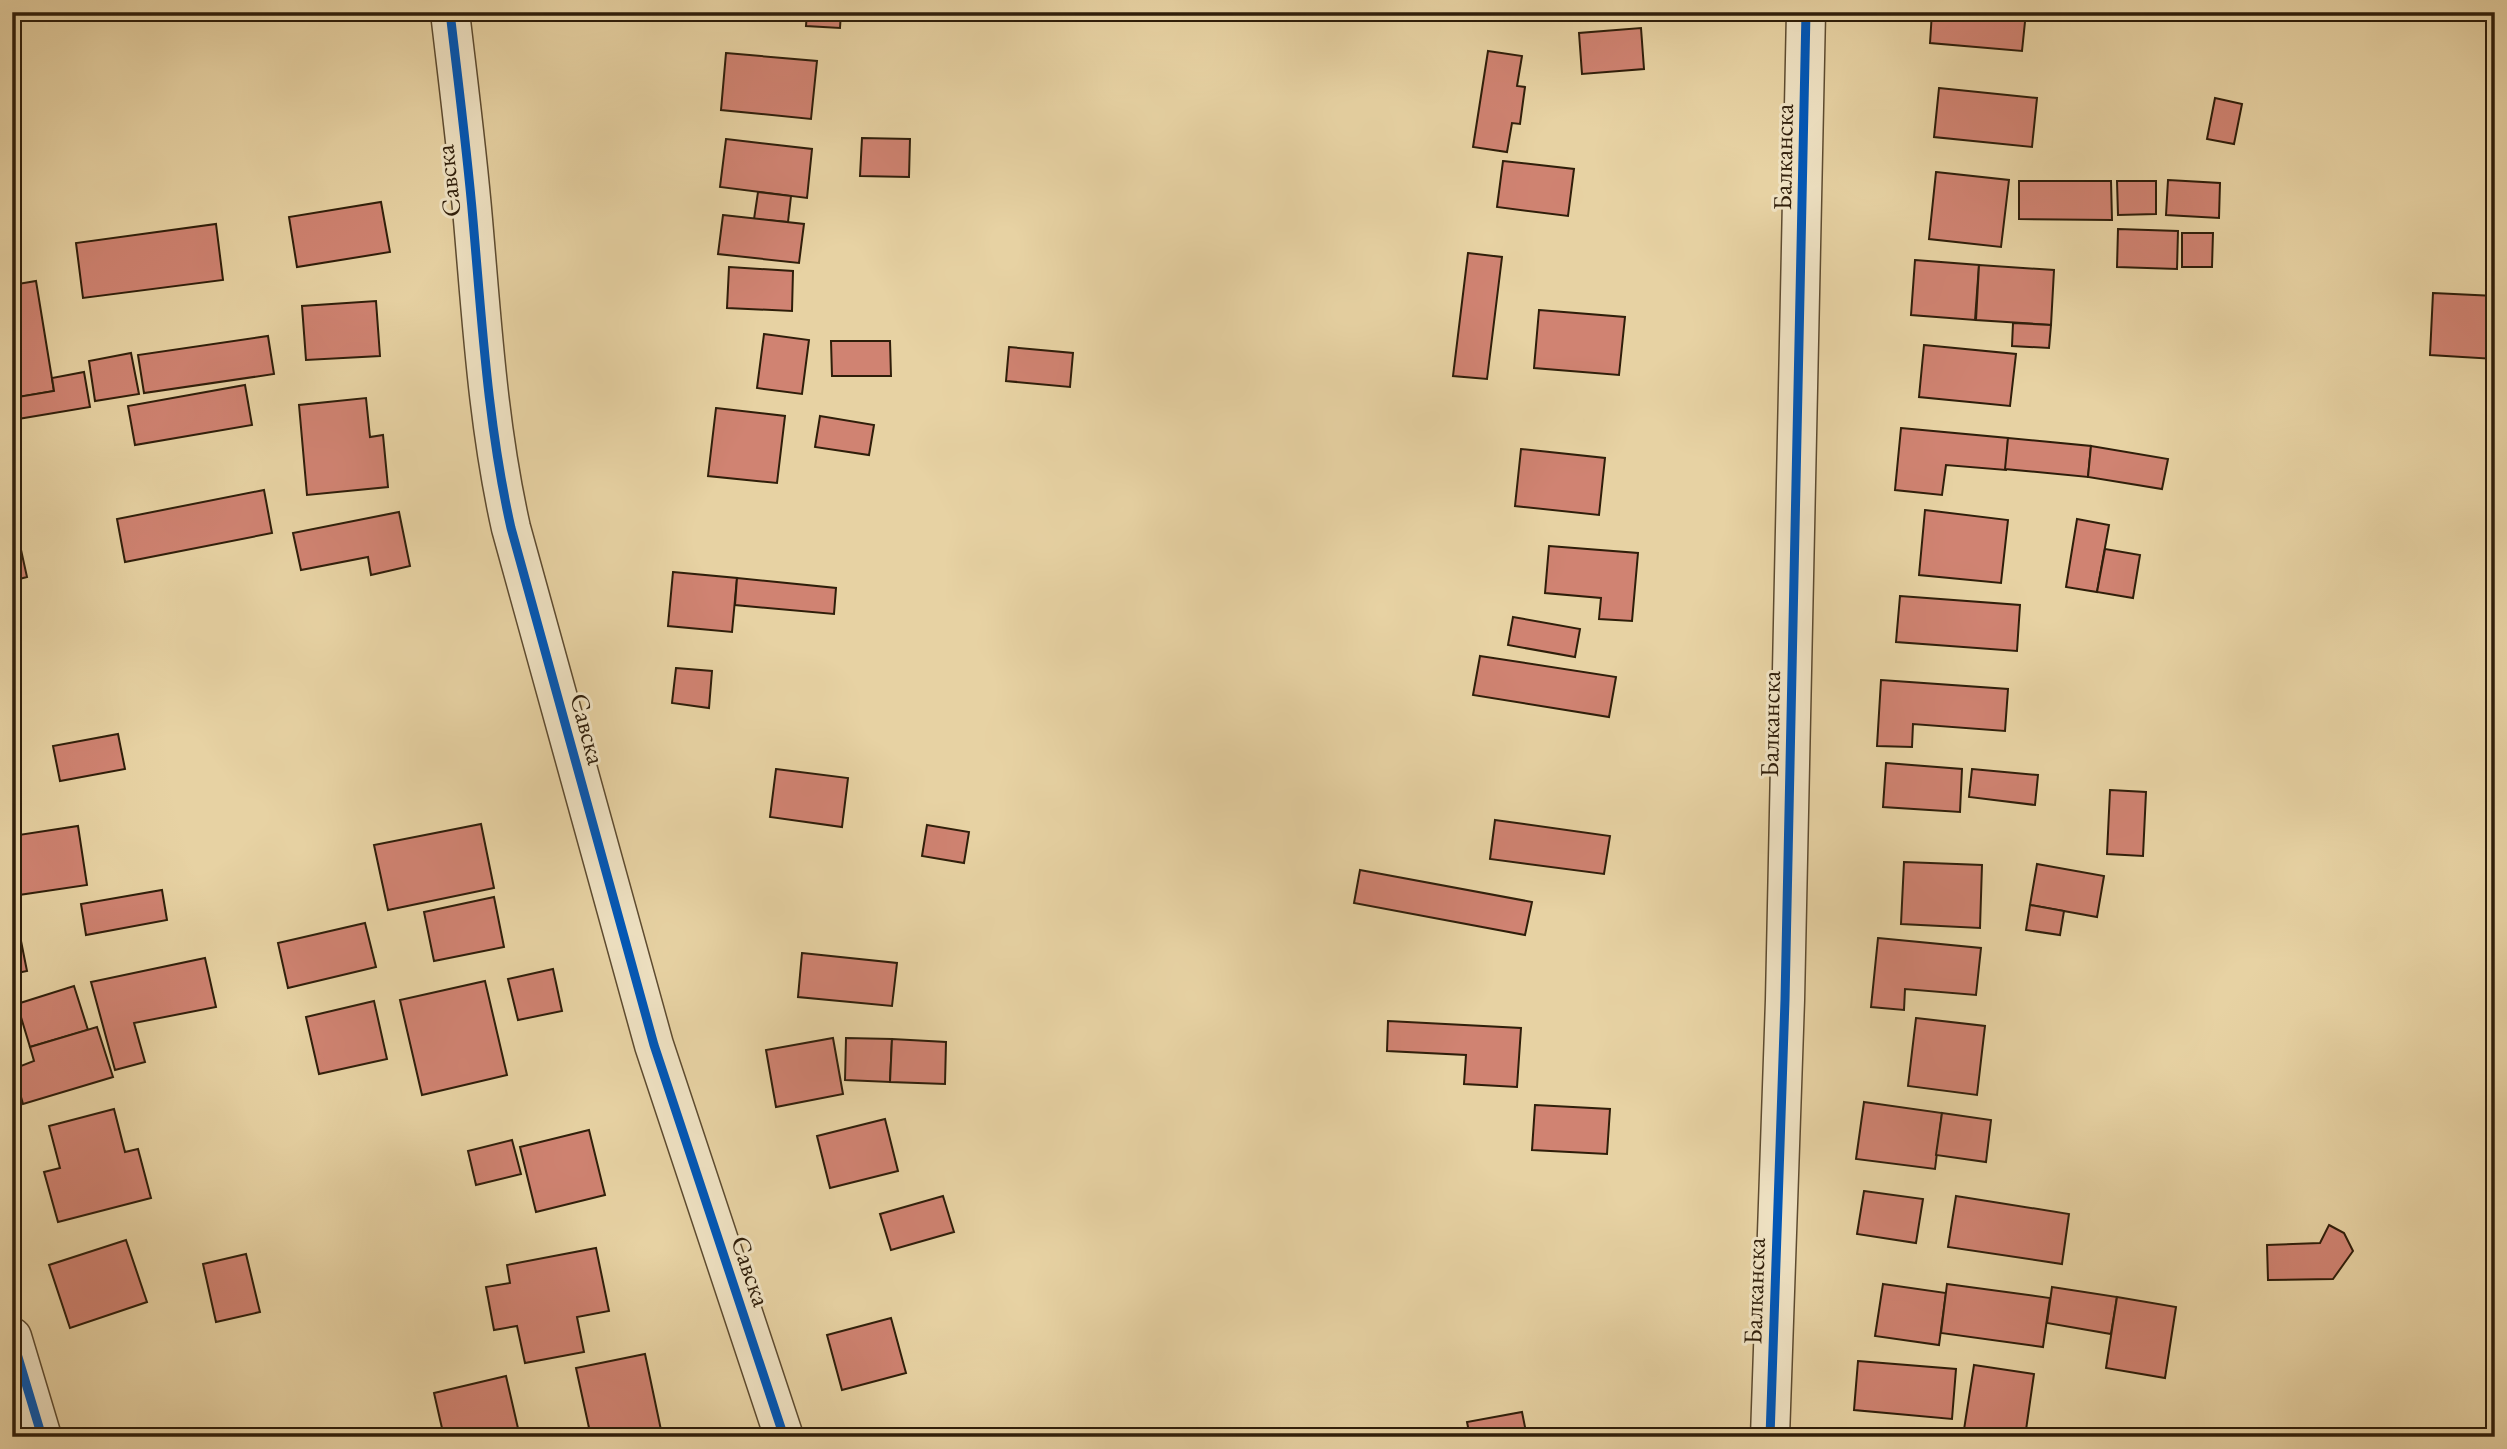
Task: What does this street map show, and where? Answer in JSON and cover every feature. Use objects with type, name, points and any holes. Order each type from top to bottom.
[{"type":"street","name":"Савска","points":[[450,12],[469,169],[489,408],[497,469],[510,528],[654,1045],[784,1437]]},
{"type":"street","name":"Балканска","points":[[1770,1437],[1785,1000],[1806,12]]},
{"type":"street","points":[[12,1337],[42,1437]]},
{"type":"building","points":[[807,12],[841,12],[840,28],[806,26]]},
{"type":"building","points":[[1577,12],[1616,12],[1617,18],[1578,21]]},
{"type":"building","points":[[1932,12],[2026,12],[2022,51],[1930,43]]},
{"type":"building","points":[[1641,28],[1644,69],[1582,74],[1579,33]]},
{"type":"building","points":[[1488,51],[1522,56],[1517,86],[1525,87],[1520,124],[1512,123],[1507,152],[1473,147]]},
{"type":"building","points":[[726,53],[817,61],[811,119],[721,110]]},
{"type":"building","points":[[1939,88],[2037,98],[2032,147],[1934,137]]},
{"type":"building","points":[[2215,98],[2242,104],[2234,144],[2207,139]]},
{"type":"building","points":[[862,138],[910,139],[909,177],[860,176]]},
{"type":"building","points":[[726,139],[812,149],[807,198],[720,187]]},
{"type":"building","points":[[1503,161],[1574,169],[1568,216],[1497,207]]},
{"type":"building","points":[[1936,172],[2009,180],[2001,247],[1929,239]]},
{"type":"building","points":[[2168,180],[2220,183],[2219,218],[2166,215]]},
{"type":"building","points":[[2019,181],[2111,181],[2112,220],[2019,219]]},
{"type":"building","points":[[2117,181],[2156,181],[2156,214],[2118,215]]},
{"type":"building","points":[[758,192],[791,196],[788,222],[754,219]]},
{"type":"building","points":[[381,202],[390,252],[297,267],[289,217]]},
{"type":"building","points":[[723,215],[804,224],[799,263],[718,254]]},
{"type":"building","points":[[216,224],[223,280],[83,298],[76,243]]},
{"type":"building","points":[[2118,229],[2178,231],[2177,269],[2117,267]]},
{"type":"building","points":[[2182,233],[2213,233],[2212,267],[2182,267]]},
{"type":"building","points":[[1468,253],[1502,257],[1487,379],[1453,376]]},
{"type":"building","points":[[1915,260],[1979,265],[1975,320],[1911,315]]},
{"type":"building","points":[[1979,265],[2054,270],[2051,325],[1976,320]]},
{"type":"building","points":[[729,267],[793,271],[792,311],[727,308]]},
{"type":"building","points":[[36,281],[54,391],[12,398],[12,285]]},
{"type":"building","points":[[2433,293],[2495,296],[2495,359],[2430,355]]},
{"type":"building","points":[[376,301],[380,356],[306,360],[302,306]]},
{"type":"building","points":[[1539,310],[1625,317],[1619,375],[1534,368]]},
{"type":"building","points":[[2013,323],[2051,325],[2049,348],[2012,346]]},
{"type":"building","points":[[764,334],[809,340],[802,394],[757,388]]},
{"type":"building","points":[[268,336],[274,374],[144,393],[138,355]]},
{"type":"building","points":[[831,341],[890,341],[891,376],[832,376]]},
{"type":"building","points":[[1924,345],[2016,354],[2010,406],[1919,397]]},
{"type":"building","points":[[1009,347],[1073,353],[1070,387],[1006,381]]},
{"type":"building","points":[[131,353],[139,394],[95,401],[89,361]]},
{"type":"building","points":[[84,372],[90,407],[12,420],[12,398],[54,391],[52,378]]},
{"type":"building","points":[[245,385],[252,425],[135,445],[128,406]]},
{"type":"building","points":[[366,398],[370,437],[383,435],[388,487],[307,495],[299,405]]},
{"type":"building","points":[[716,408],[785,416],[777,483],[708,476]]},
{"type":"building","points":[[820,416],[874,425],[869,455],[815,447]]},
{"type":"building","points":[[1901,428],[2008,438],[2006,470],[1946,465],[1942,495],[1895,490]]},
{"type":"building","points":[[2008,438],[2091,446],[2088,477],[2005,469]]},
{"type":"building","points":[[2091,446],[2168,459],[2162,489],[2088,477]]},
{"type":"building","points":[[1521,449],[1605,458],[1599,515],[1515,506]]},
{"type":"building","points":[[264,490],[272,533],[125,562],[117,519]]},
{"type":"building","points":[[12,509],[27,577],[12,581]]},
{"type":"building","points":[[1925,510],[2008,520],[2001,583],[1919,575]]},
{"type":"building","points":[[399,512],[410,566],[371,575],[368,557],[301,570],[293,533]]},
{"type":"building","points":[[2077,519],[2109,525],[2097,592],[2066,587]]},
{"type":"building","points":[[1549,546],[1638,553],[1632,621],[1599,619],[1601,598],[1545,593]]},
{"type":"building","points":[[2105,549],[2140,555],[2133,598],[2097,592]]},
{"type":"building","points":[[673,572],[737,578],[732,632],[668,626]]},
{"type":"building","points":[[737,578],[836,588],[834,614],[735,605]]},
{"type":"building","points":[[1900,596],[2020,605],[2017,651],[1896,642]]},
{"type":"building","points":[[1513,617],[1580,629],[1575,657],[1508,645]]},
{"type":"building","points":[[1480,656],[1616,677],[1609,717],[1473,695]]},
{"type":"building","points":[[676,668],[712,671],[709,708],[672,703]]},
{"type":"building","points":[[1881,680],[2008,689],[2005,731],[1913,724],[1912,747],[1877,746]]},
{"type":"building","points":[[118,734],[125,769],[60,781],[53,746]]},
{"type":"building","points":[[1886,763],[1962,769],[1960,812],[1883,807]]},
{"type":"building","points":[[776,769],[848,778],[842,827],[770,817]]},
{"type":"building","points":[[1972,769],[2038,775],[2035,805],[1969,797]]},
{"type":"building","points":[[2110,790],[2146,792],[2143,856],[2107,854]]},
{"type":"building","points":[[1495,820],[1610,836],[1604,874],[1490,859]]},
{"type":"building","points":[[481,824],[494,888],[388,910],[374,845]]},
{"type":"building","points":[[927,825],[969,832],[964,863],[922,856]]},
{"type":"building","points":[[78,826],[87,885],[12,896],[12,836]]},
{"type":"building","points":[[1904,862],[1982,865],[1980,928],[1901,924]]},
{"type":"building","points":[[2037,864],[2104,876],[2097,917],[2030,905]]},
{"type":"building","points":[[1360,870],[1532,902],[1525,935],[1354,903]]},
{"type":"building","points":[[162,890],[167,920],[86,935],[81,904]]},
{"type":"building","points":[[494,897],[504,947],[434,961],[424,912]]},
{"type":"building","points":[[2030,905],[2064,911],[2060,935],[2026,930]]},
{"type":"building","points":[[12,916],[16,916],[27,971],[12,974]]},
{"type":"building","points":[[365,923],[376,967],[288,988],[278,943]]},
{"type":"building","points":[[1878,938],[1981,948],[1976,995],[1905,989],[1904,1010],[1871,1007]]},
{"type":"building","points":[[802,953],[897,963],[892,1006],[798,997]]},
{"type":"building","points":[[205,958],[216,1007],[134,1023],[145,1062],[115,1070],[91,982]]},
{"type":"building","points":[[553,969],[562,1011],[518,1020],[508,979]]},
{"type":"building","points":[[485,981],[507,1075],[422,1095],[400,1000]]},
{"type":"building","points":[[74,986],[88,1030],[30,1047],[17,1004]]},
{"type":"building","points":[[374,1001],[387,1059],[319,1074],[306,1017]]},
{"type":"building","points":[[1916,1018],[1985,1026],[1977,1095],[1908,1086]]},
{"type":"building","points":[[1388,1021],[1521,1028],[1517,1087],[1464,1084],[1466,1055],[1387,1051]]},
{"type":"building","points":[[97,1027],[113,1077],[23,1104],[13,1069],[34,1061],[30,1047]]},
{"type":"building","points":[[833,1038],[843,1094],[776,1107],[766,1050]]},
{"type":"building","points":[[846,1038],[892,1039],[890,1082],[845,1080]]},
{"type":"building","points":[[892,1039],[946,1042],[945,1084],[890,1082]]},
{"type":"building","points":[[1864,1102],[1942,1113],[1935,1169],[1856,1159]]},
{"type":"building","points":[[1535,1105],[1610,1109],[1607,1154],[1532,1150]]},
{"type":"building","points":[[114,1109],[125,1152],[138,1149],[151,1198],[58,1222],[44,1172],[60,1168],[49,1126]]},
{"type":"building","points":[[1942,1113],[1991,1120],[1986,1162],[1936,1155]]},
{"type":"building","points":[[885,1119],[898,1171],[830,1188],[817,1136]]},
{"type":"building","points":[[589,1130],[605,1195],[536,1212],[520,1147]]},
{"type":"building","points":[[512,1140],[521,1174],[476,1185],[468,1151]]},
{"type":"building","points":[[1864,1191],[1923,1199],[1916,1243],[1857,1234]]},
{"type":"building","points":[[943,1196],[954,1232],[891,1250],[880,1214]]},
{"type":"building","points":[[1956,1196],[2069,1214],[2062,1264],[1948,1247]]},
{"type":"building","points":[[2329,1225],[2344,1233],[2353,1251],[2333,1279],[2268,1280],[2267,1245],[2320,1243]]},
{"type":"building","points":[[126,1240],[147,1302],[70,1328],[49,1265]]},
{"type":"building","points":[[596,1248],[609,1311],[577,1317],[584,1352],[525,1363],[517,1326],[494,1330],[486,1287],[510,1283],[507,1265]]},
{"type":"building","points":[[246,1254],[260,1312],[216,1322],[203,1264]]},
{"type":"building","points":[[1883,1284],[1946,1293],[1939,1345],[1875,1336]]},
{"type":"building","points":[[1947,1284],[2050,1298],[2043,1347],[1941,1333]]},
{"type":"building","points":[[2052,1287],[2117,1297],[2111,1334],[2047,1323]]},
{"type":"building","points":[[2117,1297],[2176,1307],[2165,1378],[2106,1368]]},
{"type":"building","points":[[891,1318],[906,1373],[842,1390],[827,1335]]},
{"type":"building","points":[[645,1354],[661,1430],[629,1437],[591,1437],[576,1368]]},
{"type":"building","points":[[1858,1361],[1956,1369],[1952,1419],[1854,1410]]},
{"type":"building","points":[[1974,1365],[2034,1374],[2025,1437],[1963,1436]]},
{"type":"building","points":[[506,1376],[520,1437],[444,1437],[434,1393]]},
{"type":"building","points":[[1522,1412],[1527,1437],[1470,1437],[1467,1422]]},
{"type":"cycle path","points":[[450,12],[491,413],[511,528],[654,1045],[784,1437]]},
{"type":"cycle path","points":[[1770,1437],[1785,1000],[1806,12]]},
{"type":"cycle path","points":[[12,1337],[42,1437]]}]
